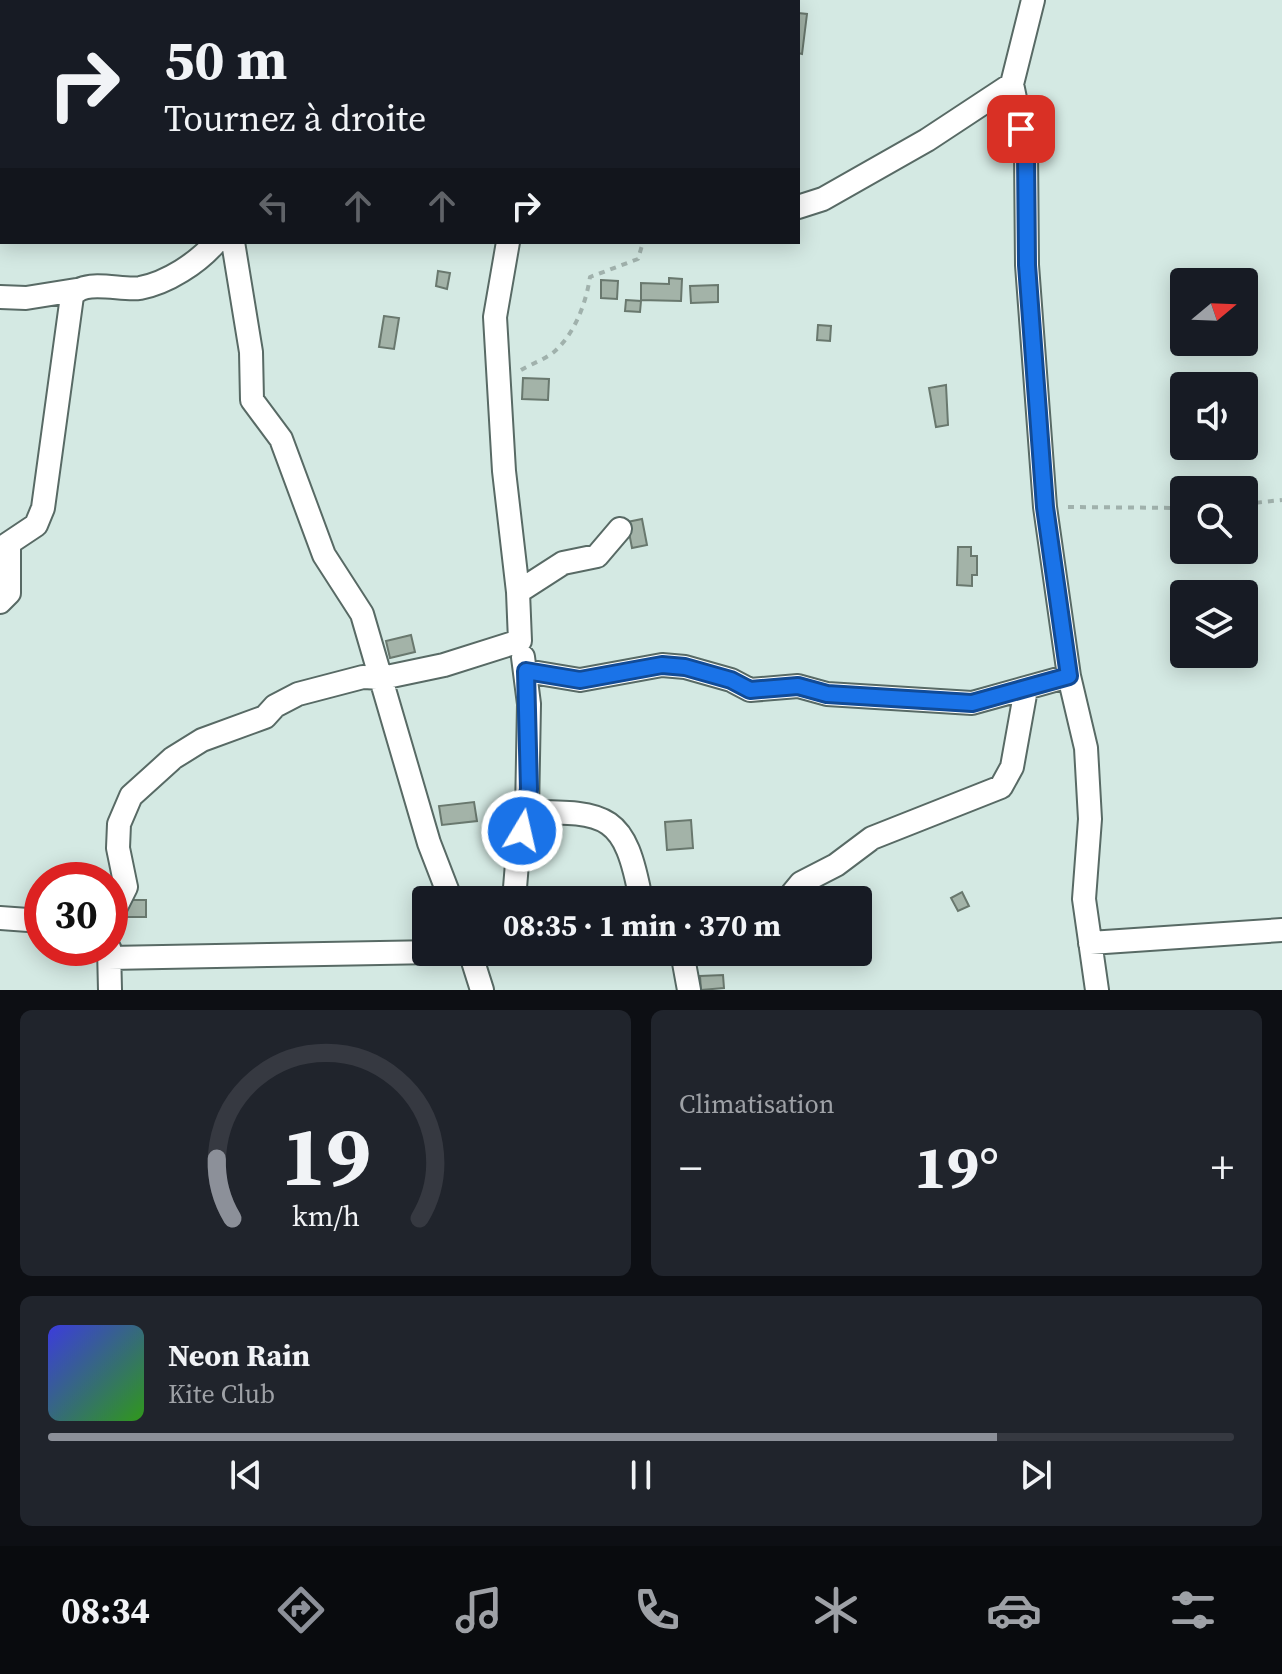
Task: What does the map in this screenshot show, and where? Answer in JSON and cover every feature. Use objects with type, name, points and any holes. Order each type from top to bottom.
[{"type":"street","points":[[1033,0],[1012,84],[1026,151],[1027,265],[1045,507],[1069,676],[1086,748],[1090,819],[1084,899],[1097,990]]},
{"type":"street","points":[[800,206],[823,199],[927,140],[1012,84]]},
{"type":"street","points":[[0,297],[26,298],[76,290],[140,288],[169,278],[213,244]]},
{"type":"street","points":[[233,244],[251,352],[252,400],[285,448],[324,555],[362,614],[429,843],[446,886]]},
{"type":"street","points":[[508,244],[495,317],[501,366],[504,471],[518,592],[520,641],[526,671],[527,812],[518,851],[515,886]]},
{"type":"street","points":[[0,602],[9,593],[4,547],[36,525],[43,508],[72,296],[76,290]]},
{"type":"street","points":[[518,592],[563,563],[597,556],[620,529]]},
{"type":"street","points":[[121,862],[119,824],[131,796],[148,779],[202,740],[265,717],[275,706],[298,694],[363,677],[382,678],[444,665],[520,641]]},
{"type":"street","points":[[526,671],[580,680],[662,665],[685,667],[731,680],[750,690],[798,686],[827,694],[972,703],[1069,676]]},
{"type":"street","points":[[799,886],[836,865],[872,838],[1001,787],[1012,767],[1026,689]]},
{"type":"street","points":[[527,812],[587,812],[605,818],[622,835],[638,886]]},
{"type":"street","points":[[0,918],[24,920]]},
{"type":"street","points":[[1090,943],[1282,930]]},
{"type":"street","points":[[128,953],[412,952]]},
{"type":"street","points":[[109,966],[110,990]]},
{"type":"street","points":[[474,966],[482,990]]},
{"type":"street","points":[[685,966],[689,990]]},
{"type":"path","points":[[501,366],[516,373],[554,352],[587,299],[590,277],[638,259],[642,244]]},
{"type":"path","points":[[1258,503],[1282,500]]},
{"type":"path","points":[[1045,507],[1170,508]]},
{"type":"building","points":[[800,13],[807,14],[800,54]]},
{"type":"building","points":[[438,271],[450,273],[447,289],[436,286]]},
{"type":"building","points":[[669,278],[682,279],[681,301],[641,300],[641,283],[669,284]]},
{"type":"building","points":[[601,280],[618,281],[617,299],[601,298]]},
{"type":"building","points":[[718,285],[718,302],[691,303],[690,286]]},
{"type":"building","points":[[626,300],[641,301],[640,312],[625,311]]},
{"type":"building","points":[[384,316],[399,318],[394,349],[379,347]]},
{"type":"building","points":[[818,325],[831,326],[830,341],[817,340]]},
{"type":"building","points":[[523,378],[549,379],[548,400],[522,399]]},
{"type":"building","points":[[946,385],[948,425],[936,427],[929,388]]},
{"type":"building","points":[[642,519],[647,545],[632,548],[627,522]]},
{"type":"building","points":[[958,547],[971,547],[971,556],[977,556],[977,575],[972,575],[972,586],[957,585]]},
{"type":"building","points":[[411,635],[415,652],[390,658],[386,641]]},
{"type":"building","points":[[474,802],[477,821],[442,825],[439,806]]},
{"type":"building","points":[[691,820],[693,848],[667,850],[665,822]]},
{"type":"building","points":[[962,892],[969,906],[958,911],[951,898]]},
{"type":"building","points":[[128,900],[146,900],[146,917],[128,917]]},
{"type":"building","points":[[723,975],[724,988],[701,990],[700,976]]},
{"type":"route","points":[[522,831],[529,789],[526,671],[580,680],[662,665],[685,667],[731,680],[750,690],[798,686],[827,694],[972,703],[1069,676],[1045,507],[1027,265],[1026,151],[1021,129]]}]
